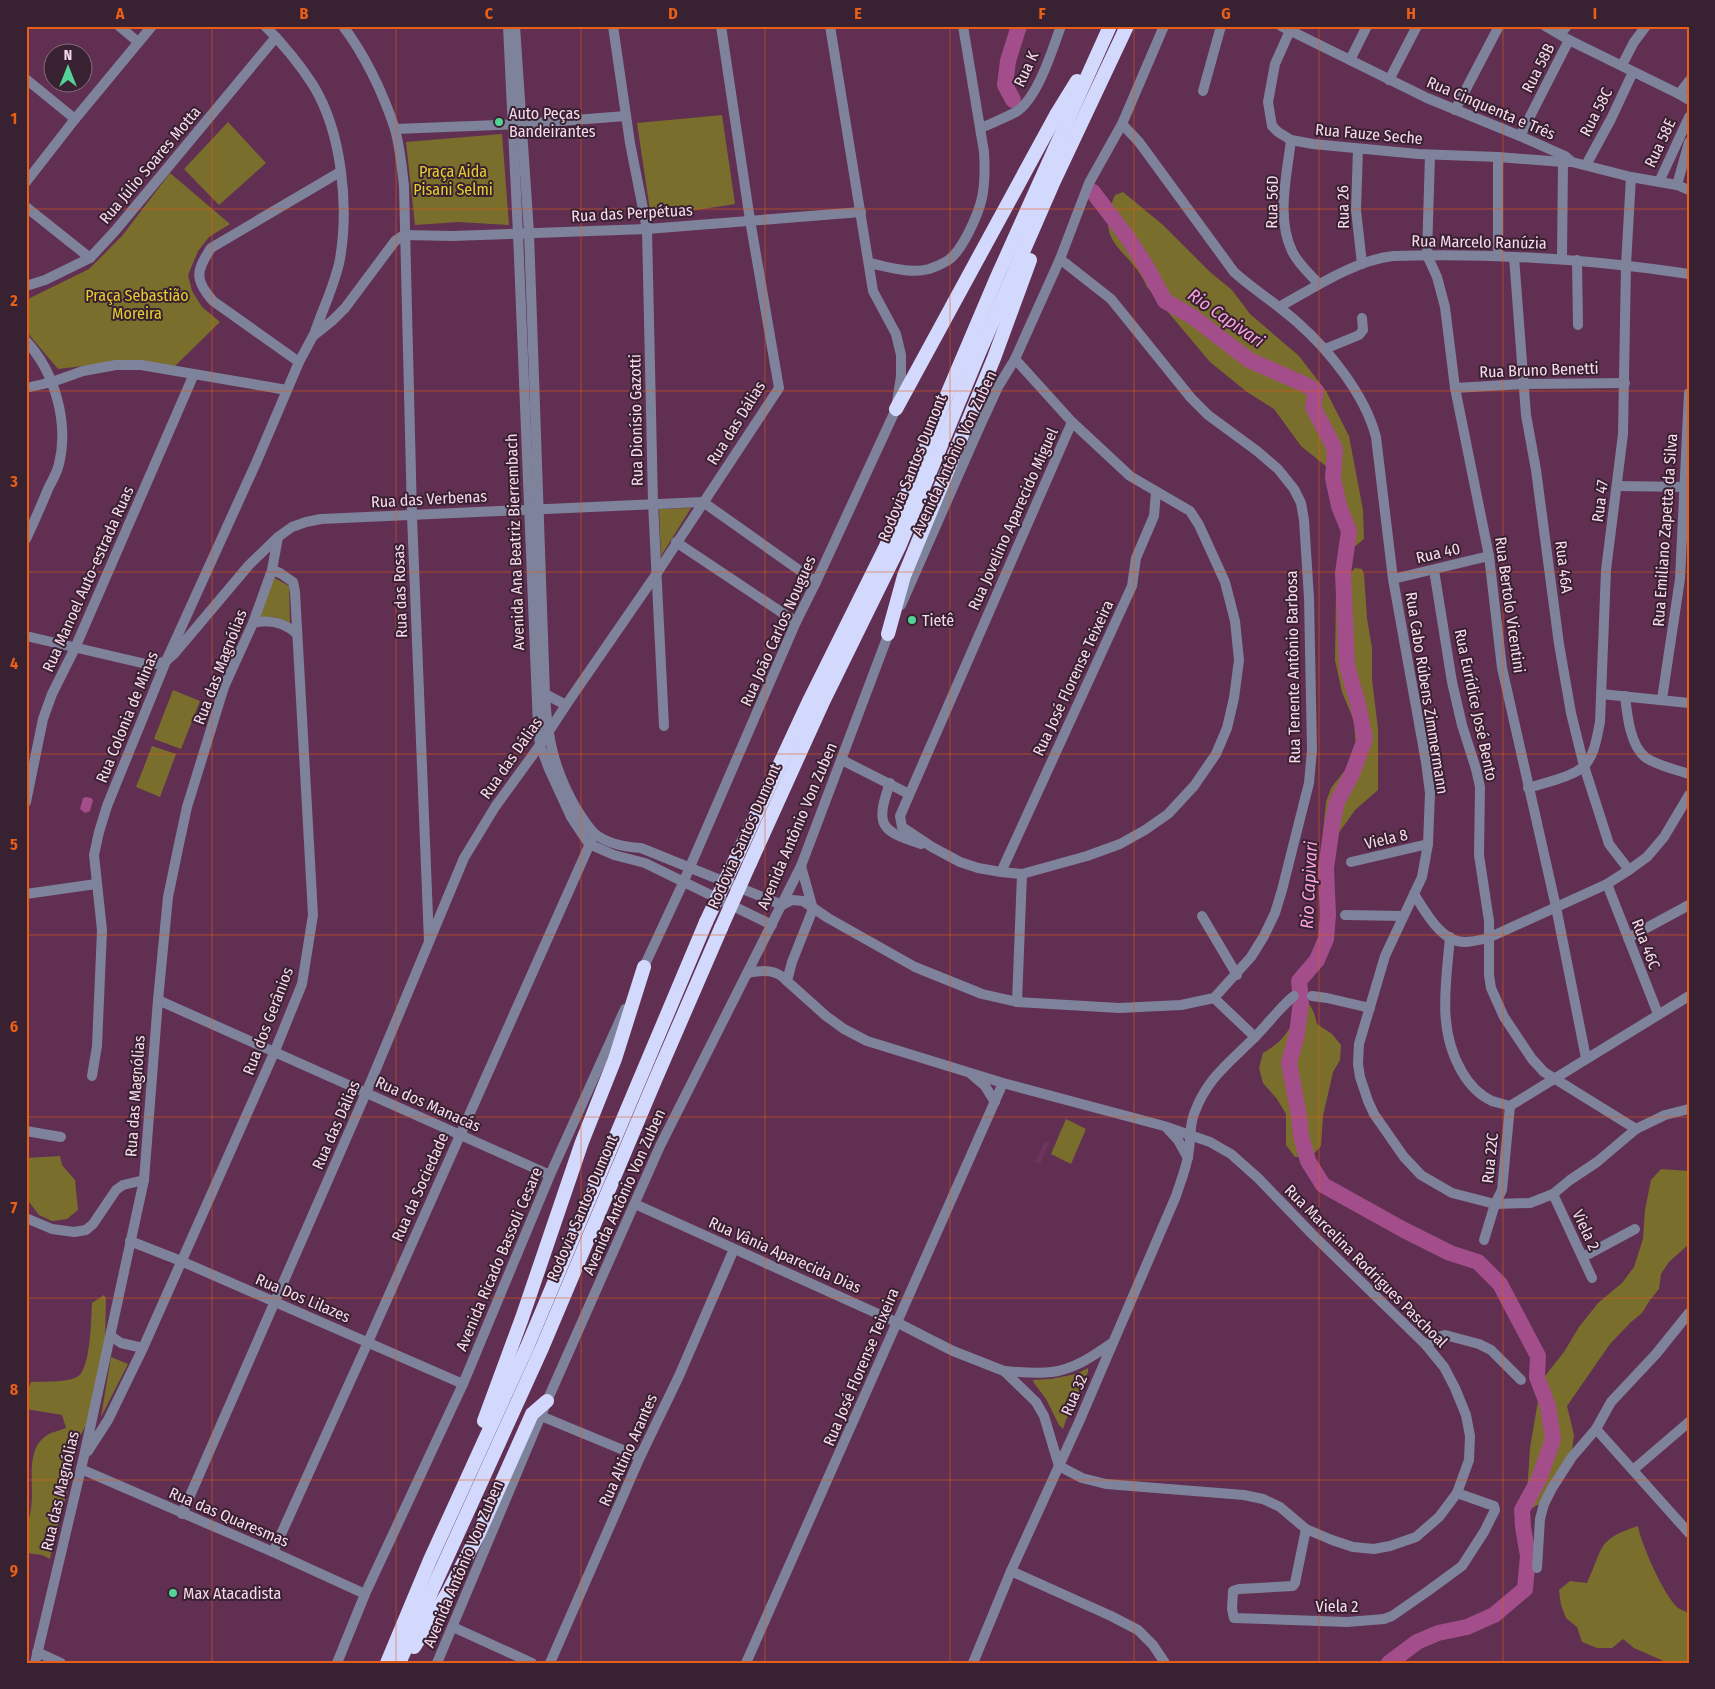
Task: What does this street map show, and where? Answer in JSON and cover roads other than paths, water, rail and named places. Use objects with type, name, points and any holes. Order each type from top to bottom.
[{"type":"highway","name":"Rodovia Santos Dumont","points":[[399,1663],[542,1348],[656,1078],[750,863],[822,704],[900,547],[979,352],[1054,181],[1127,26]]},
{"type":"highway","name":"Rodovia Santos Dumont","points":[[387,1663],[483,1441],[527,1347],[706,922],[797,725],[886,546],[997,277],[1107,31]]},
{"type":"highway","points":[[896,409],[1056,115],[1107,31]]},
{"type":"highway","points":[[888,634],[904,576],[994,358],[1035,247],[1054,181]]},
{"type":"highway","points":[[483,1441],[484,1418],[494,1396],[582,1142],[614,1059],[644,967]]},
{"type":"highway","points":[[404,1663],[447,1594],[479,1533],[532,1414],[547,1401]]},
{"type":"street","points":[[119,26],[138,42]]},
{"type":"street","points":[[26,182],[152,26]]},
{"type":"street","points":[[26,388],[52,382],[83,371],[116,365],[141,365],[287,390],[313,336],[340,260],[344,218],[336,145],[327,116],[314,87],[294,56],[265,26]]},
{"type":"street","points":[[313,336],[334,320],[345,308],[395,240],[404,235],[404,186],[400,151],[395,129],[378,87],[344,26]]},
{"type":"street","name":"Avenida Ana Beatriz Bierrembach","points":[[508,26],[529,233],[540,509],[544,694],[553,758],[571,799],[594,833],[624,847],[641,848],[782,905]]},
{"type":"street","name":"Avenida Ana Beatriz Bierrembach","points":[[514,26],[518,234],[538,726],[540,745],[560,796],[589,844]]},
{"type":"street","name":"Rua Dionísio Gazotti","points":[[613,26],[626,116],[647,229],[653,503],[664,726]]},
{"type":"street","name":"Rua das Dálias","points":[[182,1514],[366,1093],[474,838],[657,573],[779,388],[750,220],[721,26]]},
{"type":"street","name":"Rua João Carlos Nougues","points":[[690,867],[796,622],[896,409],[901,376],[901,355],[896,334],[873,291],[830,26]]},
{"type":"street","points":[[869,263],[910,271],[930,269],[948,261],[958,250],[968,233],[982,199],[985,173],[980,128],[963,26]]},
{"type":"street","name":"Rua K","points":[[980,128],[1016,111],[1027,102],[1035,90],[1061,26]]},
{"type":"street","name":"Avenida Antônio Von Zuben","points":[[438,1663],[547,1401],[660,1146],[801,866],[888,634],[980,426],[998,387],[1015,360],[1060,259],[1089,182],[1122,124],[1164,26]]},
{"type":"street","points":[[1203,92],[1220,26]]},
{"type":"street","points":[[1350,60],[1367,26]]},
{"type":"street","points":[[1389,80],[1417,26]]},
{"type":"street","points":[[1455,110],[1498,26]]},
{"type":"street","points":[[1545,26],[1563,30],[1569,40],[1689,100]]},
{"type":"street","points":[[1622,65],[1634,42],[1646,26]]},
{"type":"street","name":"Rua Cinquenta e Três","points":[[1288,27],[1389,80],[1455,110],[1520,136],[1567,160],[1631,177],[1677,185],[1689,190]]},
{"type":"street","name":"Rua Fauze Seche","points":[[1288,27],[1275,64],[1268,102],[1272,126],[1291,140],[1313,144],[1430,155],[1567,160]]},
{"type":"street","name":"Rua Júlio Soares Motta","points":[[26,286],[45,280],[90,258],[115,231],[276,37]]},
{"type":"street","name":"Rua 58B","points":[[1520,136],[1569,40]]},
{"type":"street","name":"Rua 58C","points":[[1586,165],[1611,119],[1633,72]]},
{"type":"street","points":[[26,78],[75,119]]},
{"type":"street","points":[[1680,94],[1689,80]]},
{"type":"street","points":[[395,129],[517,124],[626,116]]},
{"type":"street","name":"Rua 58E","points":[[1659,182],[1689,117]]},
{"type":"street","name":"Rua Cabo Rúbens Zimmermann","points":[[1122,124],[1139,142],[1234,272],[1249,286],[1297,322],[1326,349],[1372,419],[1376,437],[1393,579],[1430,793],[1428,844],[1422,877],[1385,956],[1359,1044],[1358,1064],[1360,1077],[1374,1114],[1404,1157],[1420,1175],[1440,1188],[1452,1193],[1495,1204],[1530,1203],[1553,1194],[1597,1162],[1636,1129]]},
{"type":"street","name":"Rua 56D","points":[[1291,140],[1284,210],[1286,235],[1292,252],[1319,284]]},
{"type":"street","points":[[1530,160],[1533,142]]},
{"type":"street","name":"Rua 58E","points":[[1677,185],[1689,142]]},
{"type":"street","name":"Rua 26","points":[[1358,148],[1356,210],[1362,264]]},
{"type":"street","name":"Rua Bertolo Vicentini","points":[[1430,155],[1427,255],[1437,277],[1445,308],[1455,388],[1489,556],[1502,668],[1556,907],[1586,1058]]},
{"type":"street","points":[[1498,157],[1498,256]]},
{"type":"street","points":[[1562,259],[1567,160]]},
{"type":"street","points":[[299,362],[213,301],[203,289],[199,274],[202,262],[211,248],[340,172]]},
{"type":"street","name":"Rua 47","points":[[1584,766],[1592,753],[1600,722],[1606,570],[1623,434],[1626,265],[1631,177]]},
{"type":"street","points":[[26,208],[90,258]]},
{"type":"street","name":"Rua das Perpétuas","points":[[404,235],[518,234],[647,229],[861,212]]},
{"type":"street","name":"Rua das Rosas","points":[[404,235],[412,516],[429,945]]},
{"type":"street","name":"Rua Marcelo Ranúzia","points":[[1279,307],[1319,284],[1362,264],[1381,258],[1427,255],[1562,259],[1626,265],[1689,274]]},
{"type":"street","name":"Rua 46A","points":[[1514,257],[1523,384],[1559,644],[1571,713],[1584,766],[1609,844],[1629,870]]},
{"type":"street","name":"Rua Tenente Antônio Barbosa","points":[[1060,259],[1111,299],[1191,398],[1208,415],[1257,451],[1278,470],[1294,489],[1301,504],[1304,520],[1308,589],[1313,718],[1309,783],[1275,913],[1252,957],[1214,998]]},
{"type":"street","points":[[1577,260],[1578,325]]},
{"type":"street","points":[[1326,349],[1359,335],[1363,330],[1362,318]]},
{"type":"street","points":[[26,342],[36,352],[48,371],[52,382],[60,418],[61,442],[59,465],[26,539]]},
{"type":"street","points":[[890,783],[885,799],[882,820],[886,828],[898,836],[932,847],[960,862],[978,868],[1022,874],[1087,856],[1120,844],[1168,814],[1194,786],[1216,754],[1228,728],[1239,660],[1235,622],[1225,582],[1206,538],[1190,511],[1130,476],[1072,422],[1015,360]]},
{"type":"street","name":"Rua Manoel Auto-estrada Ruas","points":[[26,802],[42,720],[52,694],[75,648],[194,374]]},
{"type":"street","name":"Rua Bruno Benetti","points":[[1455,388],[1523,384],[1625,383]]},
{"type":"street","name":"Rua Colonia de Minas","points":[[92,1076],[97,1046],[102,930],[94,855],[98,832],[106,806],[166,661],[287,390]]},
{"type":"street","name":"Rua Emiliano Zapetta da Silva","points":[[1662,699],[1680,579],[1686,487],[1689,393]]},
{"type":"street","name":"Rua Jovelino Aparecido Miguel","points":[[932,847],[902,827],[900,816],[1072,422]]},
{"type":"street","points":[[1617,486],[1686,487]]},
{"type":"street","name":"Rua José Florense Teixeira","points":[[1001,872],[1132,586],[1136,558],[1154,516],[1156,492]]},
{"type":"street","points":[[703,502],[816,582]]},
{"type":"street","name":"Rua das Verbenas","points":[[166,661],[180,648],[249,565],[278,537],[292,527],[306,522],[528,509],[703,502]]},
{"type":"street","name":"Rua das Magnólias","points":[[35,1663],[84,1456],[144,1180],[168,897],[187,807],[224,687],[254,623],[272,570],[278,537]]},
{"type":"street","points":[[676,542],[796,622]]},
{"type":"street","name":"Rua 40","points":[[1393,579],[1489,556]]},
{"type":"street","name":"Rua dos Gerânios","points":[[84,1456],[108,1420],[143,1348],[274,1053],[302,984],[313,915],[295,592],[293,582],[272,570]]},
{"type":"street","name":"Rua Eurídice José Bento","points":[[1434,570],[1452,682],[1480,787],[1479,855],[1489,920],[1489,975],[1491,988],[1504,1017],[1532,1059],[1544,1072],[1636,1129]]},
{"type":"street","points":[[254,623],[262,621],[289,626],[297,634]]},
{"type":"street","points":[[26,636],[146,664],[166,661]]},
{"type":"street","points":[[544,694],[566,705]]},
{"type":"street","points":[[1601,694],[1689,703]]},
{"type":"street","points":[[1625,696],[1634,742],[1638,751],[1647,758],[1689,774]]},
{"type":"street","points":[[842,760],[909,794]]},
{"type":"street","points":[[1528,788],[1566,776],[1584,766]]},
{"type":"street","points":[[1414,894],[1430,918],[1450,938],[1463,942],[1488,938],[1607,884],[1629,870],[1647,857],[1664,837],[1688,798]]},
{"type":"street","name":"Rua da Sociedade","points":[[273,1552],[594,833]]},
{"type":"street","points":[[589,844],[614,855],[645,863],[772,925]]},
{"type":"street","name":"Viela 8","points":[[1351,862],[1428,844]]},
{"type":"street","points":[[787,982],[792,962],[813,909],[801,866]]},
{"type":"street","name":"Avenida Ricado Bassoli Cesare","points":[[337,1663],[365,1594],[462,1384],[550,1175],[690,867]]},
{"type":"street","points":[[1016,1002],[1022,874]]},
{"type":"street","points":[[26,894],[96,884]]},
{"type":"street","name":"Rua 46C","points":[[1607,884],[1658,1014]]},
{"type":"street","points":[[782,905],[792,900],[798,900],[914,967],[982,994],[1016,1002],[1119,1008],[1181,1005],[1214,998],[1255,1037]]},
{"type":"street","points":[[1628,938],[1689,905]]},
{"type":"street","points":[[1346,915],[1403,916]]},
{"type":"street","points":[[1202,916],[1237,974]]},
{"type":"street","points":[[1450,938],[1444,1001],[1448,1043],[1465,1078],[1477,1092],[1492,1100],[1510,1106],[1689,996]]},
{"type":"street","name":"Rua Marcelina Rodrigues Paschoal","points":[[748,973],[762,970],[780,974],[826,1016],[844,1029],[867,1041],[967,1072],[1164,1126],[1192,1135],[1231,1154],[1258,1178],[1313,1235],[1426,1345],[1444,1367],[1455,1388],[1466,1415],[1470,1436],[1469,1460],[1457,1493],[1439,1518],[1416,1537],[1390,1546],[1374,1549],[1353,1547],[1306,1529],[1280,1508],[1263,1499],[1236,1494],[1106,1484],[1082,1478],[1059,1466]]},
{"type":"street","name":"Rua 32","points":[[973,1663],[1011,1571],[1059,1466],[1176,1196],[1188,1158],[1194,1114],[1209,1084],[1219,1072],[1294,996]]},
{"type":"street","points":[[1312,996],[1370,1008]]},
{"type":"street","name":"Rua dos Manacás","points":[[158,1000],[550,1175]]},
{"type":"street","name":"Rua Marcelina Rodrigues Paschoal","points":[[967,1072],[985,1086],[995,1102]]},
{"type":"street","name":"Rua José Florense Teixeira","points":[[746,1663],[1003,1082]]},
{"type":"street","name":"Rua 22C","points":[[1484,1240],[1495,1204],[1502,1190],[1510,1106]]},
{"type":"street","points":[[1636,1129],[1665,1115],[1689,1109]]},
{"type":"street","points":[[1164,1126],[1178,1140],[1188,1158]]},
{"type":"street","points":[[26,1131],[61,1137]]},
{"type":"street","points":[[26,1218],[52,1229],[74,1232],[86,1230],[93,1224],[116,1190],[123,1185],[144,1180]]},
{"type":"street","name":"Viela 2","points":[[1553,1194],[1592,1278]]},
{"type":"street","name":"Rua Vânia Aparecida Dias","points":[[635,1204],[896,1322],[953,1350],[1004,1371],[1052,1372],[1087,1360],[1112,1343]]},
{"type":"street","points":[[1583,1257],[1635,1229]]},
{"type":"street","name":"Rua Dos Lilazes","points":[[130,1242],[181,1261],[462,1384]]},
{"type":"street","name":"Rua Altino Arantes","points":[[550,1663],[734,1249]]},
{"type":"street","points":[[1537,1568],[1540,1519],[1544,1504],[1572,1456],[1596,1429],[1611,1402],[1656,1354],[1689,1314]]},
{"type":"street","points":[[1426,1345],[1437,1337],[1445,1335],[1479,1344],[1491,1350],[1521,1380]]},
{"type":"street","points":[[111,1336],[121,1343],[143,1348]]},
{"type":"street","name":"Rua Vânia Aparecida Dias","points":[[1004,1371],[1036,1402],[1044,1416],[1059,1466]]},
{"type":"street","points":[[541,1416],[640,1457]]},
{"type":"street","points":[[1633,1470],[1689,1422]]},
{"type":"street","points":[[1596,1429],[1689,1533]]},
{"type":"street","name":"Rua das Quaresmas","points":[[81,1469],[365,1594]]},
{"type":"street","name":"Viela 2","points":[[1306,1529],[1293,1586],[1239,1589],[1234,1591],[1232,1609],[1234,1618],[1347,1622],[1373,1621],[1392,1616],[1462,1566],[1484,1532],[1494,1506],[1457,1493]]},
{"type":"street","points":[[1011,1571],[1138,1630],[1153,1645],[1165,1663]]},
{"type":"street","points":[[453,1627],[532,1663]]},
{"type":"street","points":[[37,1652],[61,1663]]},
{"type":"waterway","points":[[1013,100],[1005,85],[1008,61],[1019,26]]},
{"type":"waterway","name":"Rio Capivari","points":[[1093,192],[1128,238],[1165,301],[1193,317],[1249,360],[1316,391],[1313,407],[1335,449],[1333,478],[1339,506],[1349,531],[1343,573],[1347,666],[1358,704],[1365,739],[1352,774],[1337,802],[1332,826],[1326,868],[1328,915],[1326,939],[1317,960],[1299,981],[1301,1001],[1297,1034],[1289,1063],[1301,1136],[1308,1161],[1323,1185],[1450,1253],[1478,1262],[1500,1284],[1538,1356],[1537,1377],[1548,1406],[1553,1439],[1539,1479],[1522,1510],[1528,1556],[1525,1589],[1494,1615],[1467,1627],[1438,1633],[1417,1642],[1389,1663]]},
{"type":"place","name":"Auto Peças Bandeirantes","points":[[499,122]]},
{"type":"place","name":"Tietê","points":[[912,620]]},
{"type":"place","name":"Max Atacadista","points":[[173,1593]]},
{"type":"park label","name":"Praça Aida Pisani Selmi","points":[[453,180]]},
{"type":"park label","name":"Praça Sebastião Moreira","points":[[137,304]]}]
